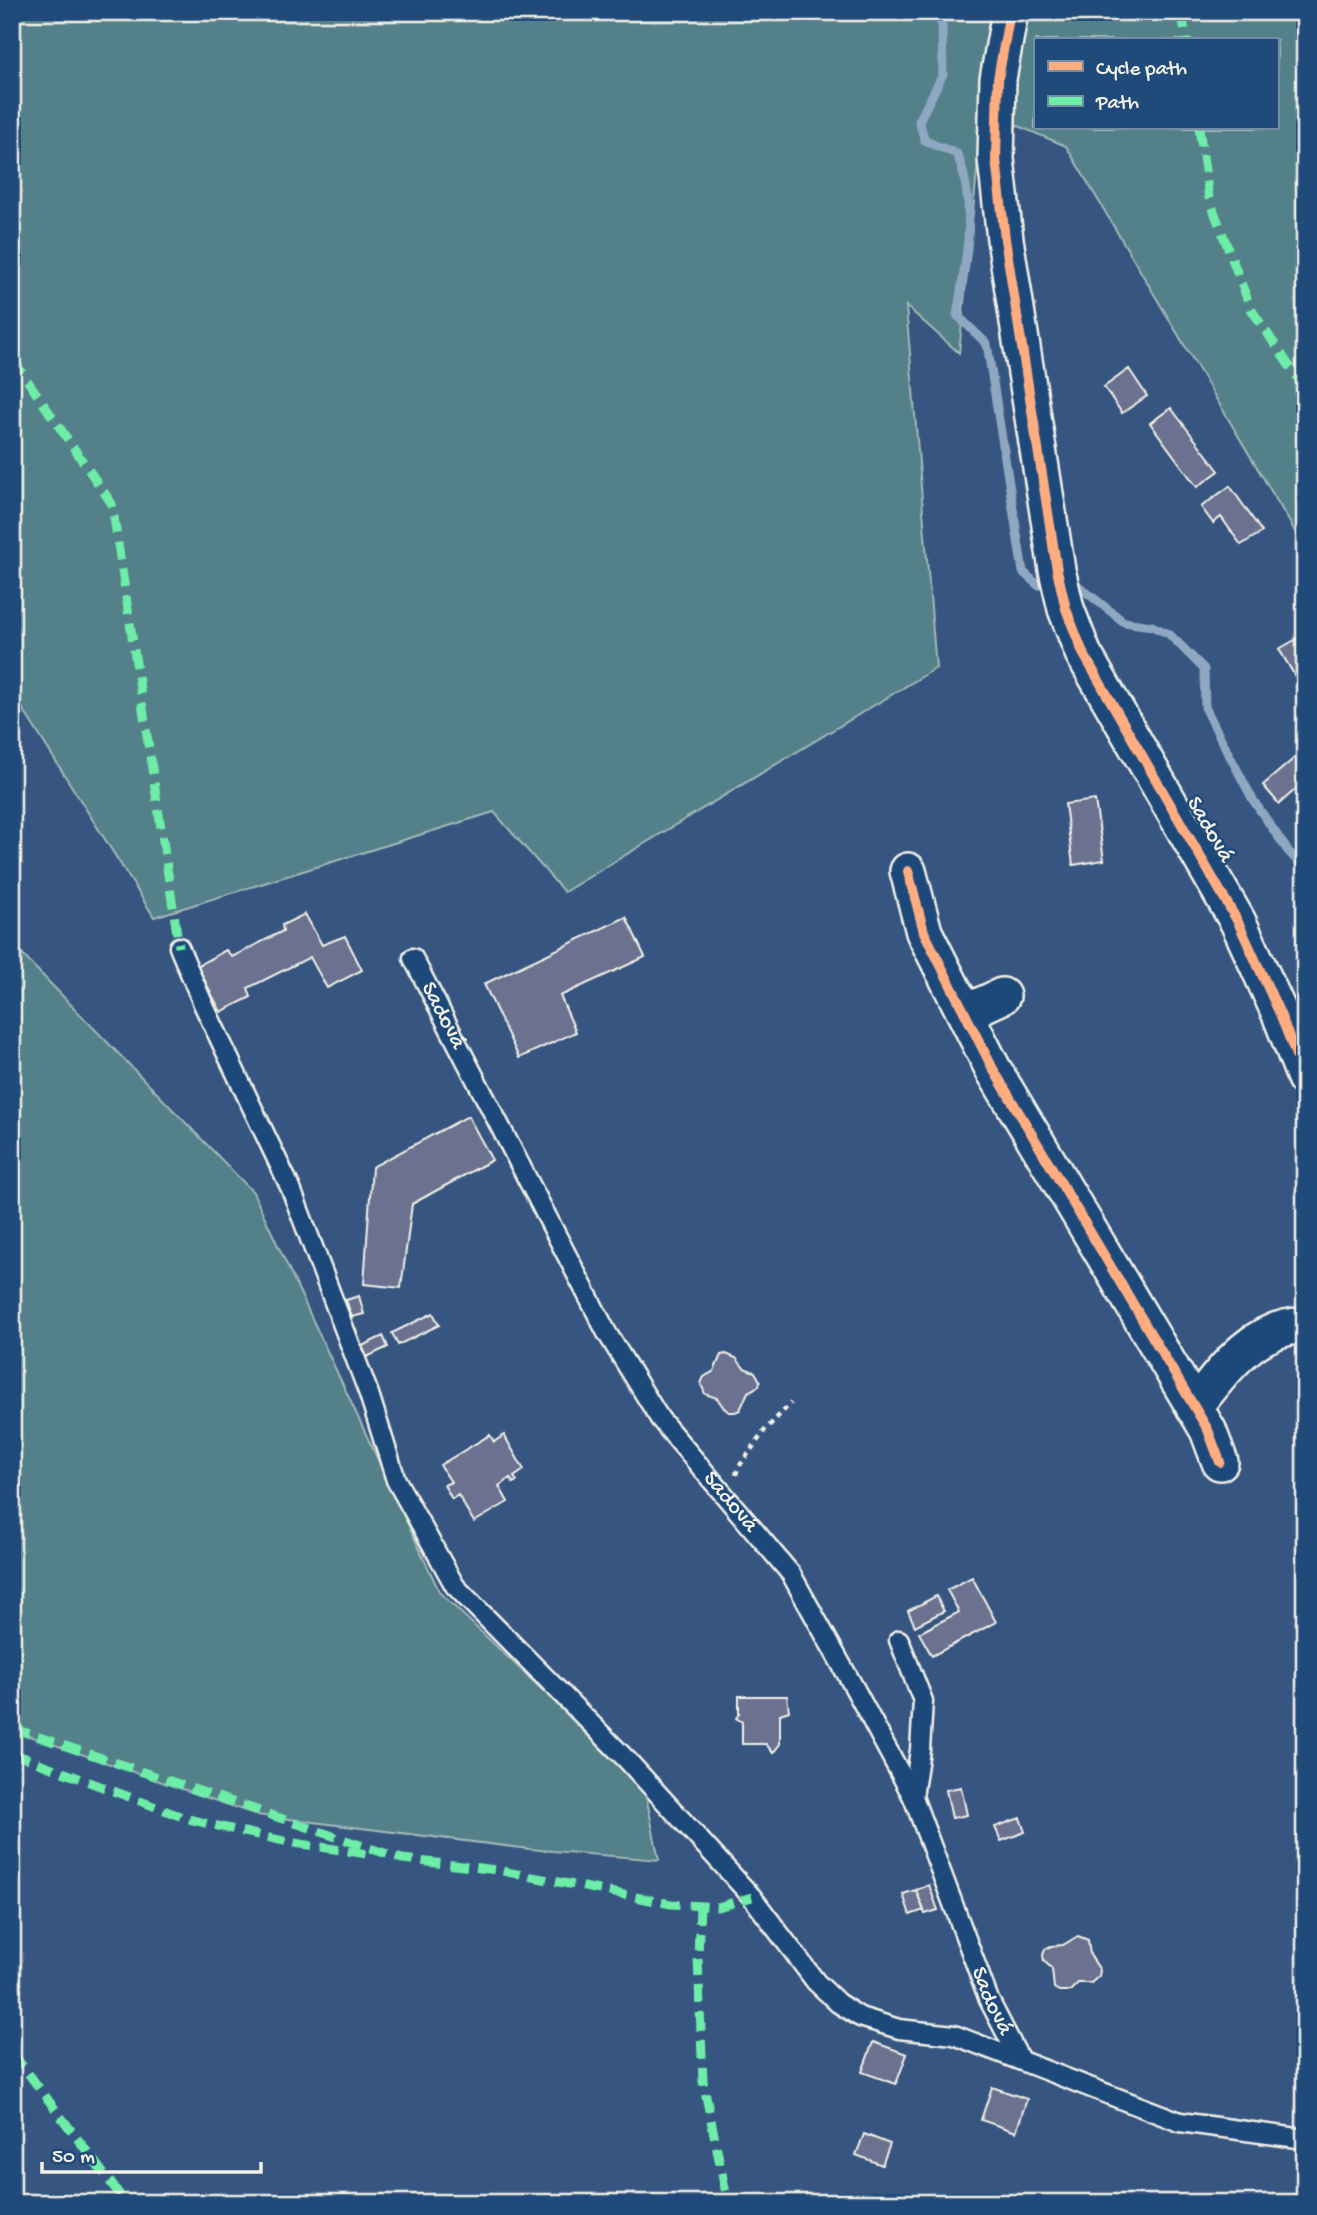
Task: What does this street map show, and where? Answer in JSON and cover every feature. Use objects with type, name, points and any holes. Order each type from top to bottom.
[{"type":"street","name":"Sadová","points":[[1010,12],[998,79],[996,159],[1005,239],[1057,570],[1066,609],[1083,653],[1238,922],[1280,1014],[1305,1078]]},
{"type":"street","points":[[908,871],[924,932],[993,1069],[1208,1430],[1220,1462]]},
{"type":"street","points":[[965,1013],[1002,996]]},
{"type":"street","points":[[1194,1408],[1232,1361],[1258,1340],[1290,1325],[1305,1325]]},
{"type":"lane","points":[[179,947],[291,1189],[369,1394],[396,1480],[455,1586],[637,1771],[752,1897],[816,1982],[838,2003],[860,2017],[900,2029],[954,2035],[1180,2122],[1305,2138]]},
{"type":"lane","name":"Sadová","points":[[413,958],[607,1333],[660,1419],[791,1574],[914,1797],[989,2000],[1020,2060]]},
{"type":"lane","points":[[898,1640],[923,1701],[914,1797]]},
{"type":"path","points":[[728,1499],[738,1468],[765,1430],[791,1403]]},
{"type":"green space","points":[[12,12],[1305,12],[1305,548],[1066,146],[983,111],[959,353],[906,306],[936,668],[564,892],[494,812],[154,917],[12,692]]},
{"type":"green space","points":[[12,944],[253,1192],[440,1593],[644,1786],[659,1860],[529,1849],[257,1815],[12,1730]]},
{"type":"building","points":[[1129,369],[1147,396],[1122,413],[1104,387]]},
{"type":"building","points":[[1171,408],[1219,471],[1197,487],[1150,423]]},
{"type":"building","points":[[1230,486],[1262,532],[1241,545],[1221,517],[1213,523],[1201,507]]},
{"type":"building","points":[[1302,636],[1305,641],[1305,693],[1279,649]]},
{"type":"building","points":[[1305,749],[1305,781],[1279,804],[1263,785]]},
{"type":"building","points":[[1095,800],[1104,860],[1073,865],[1065,804]]},
{"type":"building","points":[[305,914],[322,945],[345,936],[362,970],[327,988],[310,957],[248,988],[251,997],[221,1012],[197,966],[226,950],[232,957],[283,931],[282,925]]},
{"type":"building","points":[[626,917],[645,957],[560,996],[576,1032],[519,1058],[484,984]]},
{"type":"building","points":[[468,1116],[492,1160],[412,1204],[401,1288],[364,1284],[372,1167]]},
{"type":"building","points":[[359,1296],[364,1314],[352,1317],[346,1300]]},
{"type":"building","points":[[433,1313],[439,1325],[398,1345],[392,1333]]},
{"type":"building","points":[[383,1336],[388,1347],[367,1357],[362,1346]]},
{"type":"building","points":[[721,1355],[736,1358],[744,1368],[755,1372],[760,1381],[759,1386],[748,1392],[740,1410],[735,1412],[729,1412],[717,1398],[705,1394],[701,1383],[704,1377],[714,1371]]},
{"type":"building","points":[[490,1435],[494,1442],[504,1435],[524,1470],[514,1477],[517,1481],[513,1483],[510,1478],[499,1486],[508,1502],[474,1522],[458,1495],[452,1499],[444,1485],[451,1482],[440,1465]]},
{"type":"building","points":[[972,1577],[996,1622],[932,1656],[919,1633],[959,1612],[947,1590]]},
{"type":"building","points":[[936,1596],[944,1611],[915,1626],[908,1611]]},
{"type":"building","points":[[739,1696],[787,1696],[789,1711],[780,1714],[780,1744],[773,1753],[766,1744],[742,1744],[742,1722],[736,1718],[739,1714]]},
{"type":"building","points":[[961,1787],[967,1815],[952,1818],[946,1790]]},
{"type":"building","points":[[1020,1818],[1025,1832],[1001,1841],[995,1827]]},
{"type":"building","points":[[929,1885],[938,1910],[925,1914],[916,1890]]},
{"type":"building","points":[[916,1890],[924,1910],[910,1915],[903,1894]]},
{"type":"building","points":[[1078,1936],[1088,1940],[1090,1955],[1100,1970],[1099,1976],[1091,1983],[1078,1983],[1070,1991],[1059,1991],[1054,1988],[1052,1969],[1044,1961],[1045,1949],[1063,1945]]},
{"type":"building","points":[[873,2042],[907,2054],[896,2084],[862,2072]]},
{"type":"building","points":[[992,2087],[1027,2099],[1016,2132],[981,2120]]},
{"type":"building","points":[[864,2134],[890,2144],[882,2165],[856,2155]]},
{"type":"waterway","points":[[937,12],[942,26],[943,74],[919,121],[925,141],[957,154],[967,194],[968,234],[957,315],[987,344],[1023,572],[1038,585],[1053,585]]},
{"type":"waterway","points":[[1067,584],[1076,584],[1124,622],[1152,626],[1169,634],[1204,669],[1205,707],[1220,737],[1253,800],[1288,851],[1305,869]]},
{"type":"marked path","points":[[1182,12],[1186,38]]},
{"type":"marked path","points":[[1199,130],[1209,198],[1251,309],[1305,389]]},
{"type":"marked path","points":[[12,358],[112,504],[179,947]]},
{"type":"marked path","points":[[12,1728],[402,1859],[497,1870],[671,1904],[718,1907],[752,1897]]},
{"type":"marked path","points":[[12,1753],[188,1819],[288,1842],[367,1854]]},
{"type":"marked path","points":[[700,1905],[698,1958],[703,2081],[728,2203]]},
{"type":"marked path","points":[[12,2052],[126,2203]]},
{"type":"cycle path","points":[[1010,12],[998,79],[996,159],[1005,239],[1057,570],[1066,609],[1083,653],[1238,922],[1280,1014],[1305,1078]]},
{"type":"cycle path","points":[[908,871],[924,932],[993,1069],[1208,1430],[1220,1462]]}]
